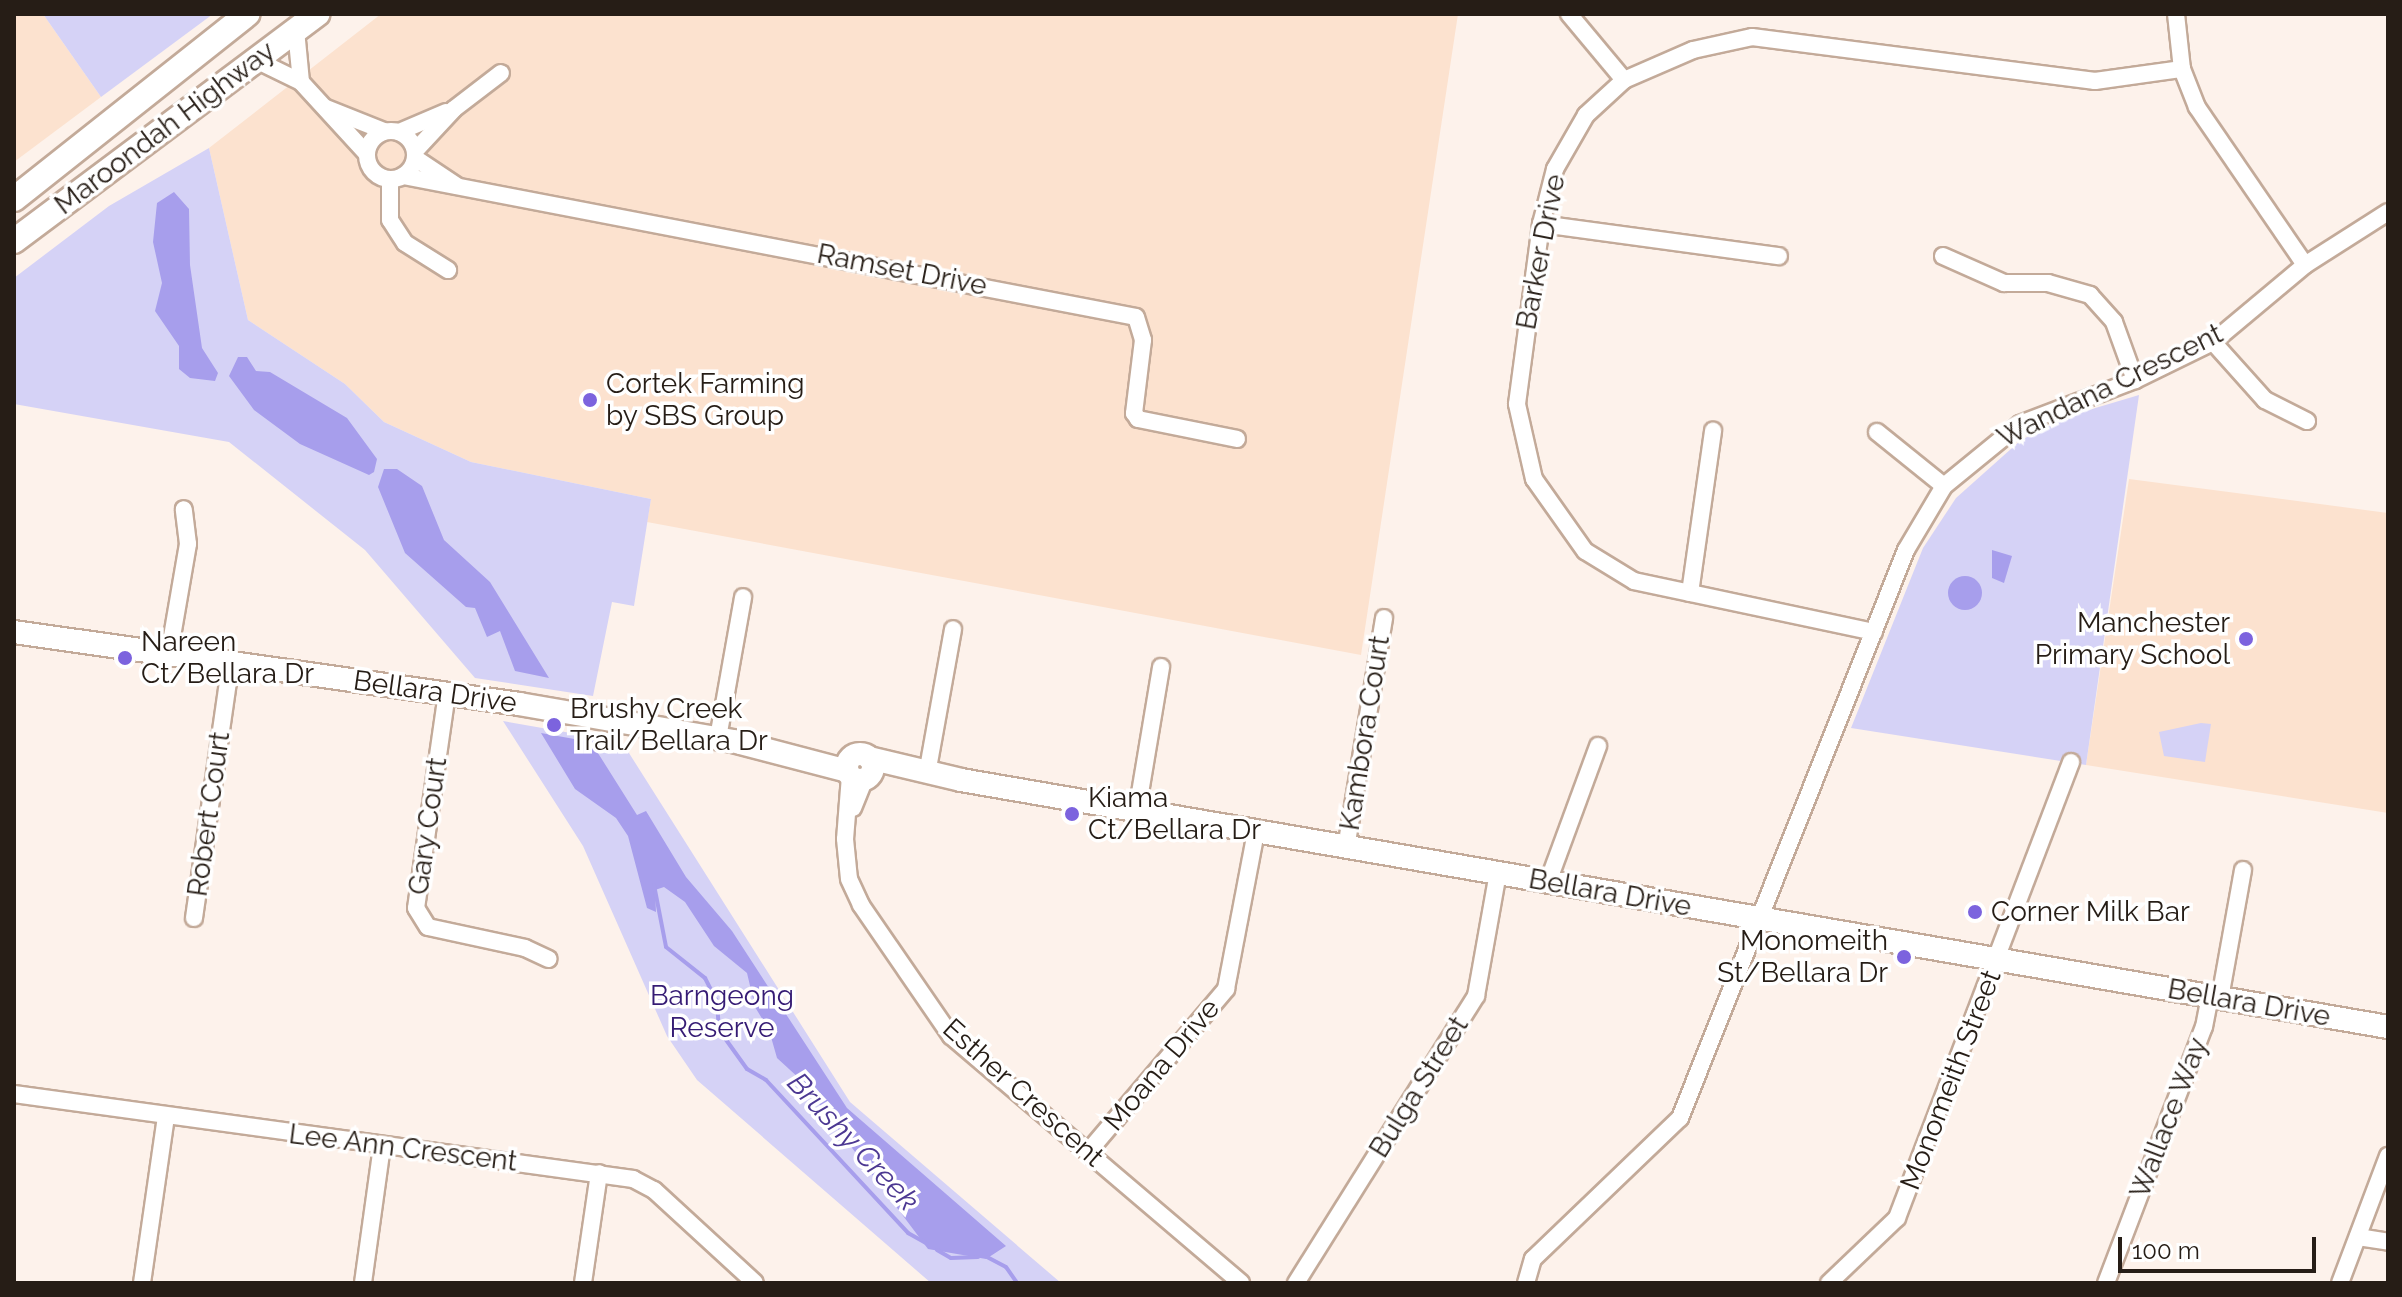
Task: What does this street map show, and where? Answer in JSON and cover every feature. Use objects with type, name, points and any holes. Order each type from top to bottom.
[{"type":"highway","name":"Maroondah Highway","points":[[14,199],[247,14]]},
{"type":"highway","name":"Maroondah Highway","points":[[14,241],[317,14]]},
{"type":"main road","name":"Bellara Drive","points":[[14,632],[519,704],[718,738],[858,769],[927,774],[2388,1027]]},
{"type":"street","points":[[1569,14],[1624,80]]},
{"type":"street","points":[[2176,14],[2182,69],[2212,132],[2305,265]]},
{"type":"street","points":[[296,30],[301,82]]},
{"type":"street","name":"Barker Drive","points":[[1874,632],[1634,581],[1585,551],[1534,479],[1517,404],[1541,224],[1555,169],[1586,115],[1624,80],[1693,50],[1752,37],[2095,81],[2182,69]]},
{"type":"street","points":[[258,61],[301,82],[366,153],[375,174],[397,177]]},
{"type":"street","points":[[448,270],[405,243],[390,220],[386,202],[397,177],[454,109],[501,73]]},
{"type":"street","points":[[321,106],[392,132],[415,155]]},
{"type":"street","points":[[366,153],[372,139],[454,109]]},
{"type":"street","name":"Ramset Drive","points":[[415,155],[462,190]]},
{"type":"street","name":"Ramset Drive","points":[[397,177],[1127,314],[1141,322],[1143,340],[1134,413],[1138,419],[1237,439]]},
{"type":"street","name":"Wandana Crescent","points":[[1526,1283],[1533,1259],[1680,1118],[1906,550],[1944,486],[2020,424],[2135,380],[2213,342],[2305,265],[2388,212]]},
{"type":"street","points":[[1541,224],[1779,256]]},
{"type":"street","points":[[1943,256],[2004,283],[2048,283],[2090,295],[2114,322],[2135,380]]},
{"type":"street","points":[[2213,342],[2265,400],[2307,421]]},
{"type":"street","points":[[1690,593],[1713,431]]},
{"type":"street","points":[[1877,432],[1944,486]]},
{"type":"street","points":[[169,654],[188,544],[184,509]]},
{"type":"street","points":[[718,738],[743,597]]},
{"type":"street","name":"Kambora Court","points":[[1346,848],[1384,618]]},
{"type":"street","points":[[927,774],[953,629]]},
{"type":"street","name":"Robert Court","points":[[194,918],[231,662]]},
{"type":"street","points":[[1137,811],[1161,667]]},
{"type":"street","name":"Gary Court","points":[[447,693],[416,908],[428,927],[511,944],[549,959]]},
{"type":"street","points":[[1548,882],[1598,746]]},
{"type":"street","name":"Monomeith Street","points":[[1829,1283],[1897,1218],[2071,762]]},
{"type":"street","name":"Esther Crescent","points":[[858,769],[847,820],[846,863],[855,892],[951,1036],[1241,1283]]},
{"type":"street","name":"Moana Drive","points":[[1088,1152],[1226,989],[1256,832]]},
{"type":"street","name":"Wallace Way","points":[[2106,1283],[2215,997],[2243,870]]},
{"type":"street","name":"Bulga Street","points":[[1296,1283],[1476,996],[1498,873]]},
{"type":"street","name":"Lee Ann Crescent","points":[[14,1094],[599,1173],[654,1190],[755,1283]]},
{"type":"street","points":[[142,1283],[166,1116]]},
{"type":"street","points":[[363,1283],[382,1146]]},
{"type":"street","points":[[2340,1283],[2388,1156]]},
{"type":"street","points":[[583,1283],[599,1173]]},
{"type":"street","points":[[2358,1237],[2388,1242]]},
{"type":"shaded area","points":[[14,14],[43,14],[101,97],[14,162]]},
{"type":"shaded area","points":[[381,14],[1458,14],[1361,655],[647,522],[651,499],[471,462],[384,422],[345,384],[248,320],[209,148]]},
{"type":"shaded area","name":"Manchester Primary School","points":[[2129,479],[2388,513],[2388,813],[2086,765]]},
{"type":"green space","points":[[43,14],[213,14],[101,97]]},
{"type":"green space","points":[[209,148],[248,320],[345,384],[384,422],[471,462],[651,499],[634,606],[612,602],[593,696],[475,678],[365,550],[229,442],[14,404],[14,278],[109,206]]},
{"type":"green space","points":[[2139,395],[2086,765],[1851,728],[1923,548],[1956,498],[2021,440],[2072,415]]},
{"type":"green space","name":"Barngeong Reserve","points":[[503,721],[622,742],[850,1102],[1061,1283],[931,1283],[697,1080],[667,1036],[583,846]]},
{"type":"green space","points":[[2201,723],[2211,724],[2205,762],[2164,756],[2159,732]]},
{"type":"water","points":[[174,192],[189,209],[190,265],[202,348],[218,373],[215,381],[190,378],[179,369],[179,346],[155,311],[162,283],[153,242],[157,203]]},
{"type":"water","points":[[238,357],[247,357],[256,371],[270,372],[347,418],[377,459],[374,472],[369,475],[300,444],[254,410],[229,376]]},
{"type":"water","points":[[384,469],[397,469],[422,486],[444,540],[490,582],[549,678],[515,671],[500,631],[487,637],[475,608],[466,607],[405,553],[378,487]]},
{"type":"water","points":[[1992,550],[2012,556],[2004,583],[1992,578]]},
{"type":"water","points":[[1965,576],[1977,581],[1982,593],[1977,605],[1965,610],[1953,605],[1948,593],[1953,581]]},
{"type":"water","points":[[541,733],[591,742],[637,815],[646,811],[686,877],[732,931],[847,1108],[1006,1246],[986,1259],[928,1249],[801,1080],[777,1058],[769,1030],[755,1007],[747,973],[714,946],[685,902],[664,887],[655,890],[656,912],[647,908],[628,836],[616,818],[575,789]]},
{"type":"waterway","name":"Brushy Creek","points":[[654,885],[666,947],[705,978],[717,1002],[719,1030],[747,1069],[766,1080],[908,1233],[926,1243]]},
{"type":"waterway","name":"Brushy Creek","points":[[937,1250],[951,1258],[978,1257]]},
{"type":"waterway","name":"Brushy Creek","points":[[987,1257],[1006,1267],[1017,1283]]},
{"type":"place","name":"Cortek Farming by SBS Group","points":[[590,400]]},
{"type":"place","name":"Manchester Primary School","points":[[2246,639]]},
{"type":"place","name":"Nareen Ct/Bellara Dr","points":[[125,658]]},
{"type":"place","name":"Brushy Creek Trail/Bellara Dr","points":[[554,725]]},
{"type":"place","name":"Kiama Ct/Bellara Dr","points":[[1072,814]]},
{"type":"place","name":"Corner Milk Bar","points":[[1975,912]]},
{"type":"place","name":"Monomeith St/Bellara Dr","points":[[1904,957]]}]
